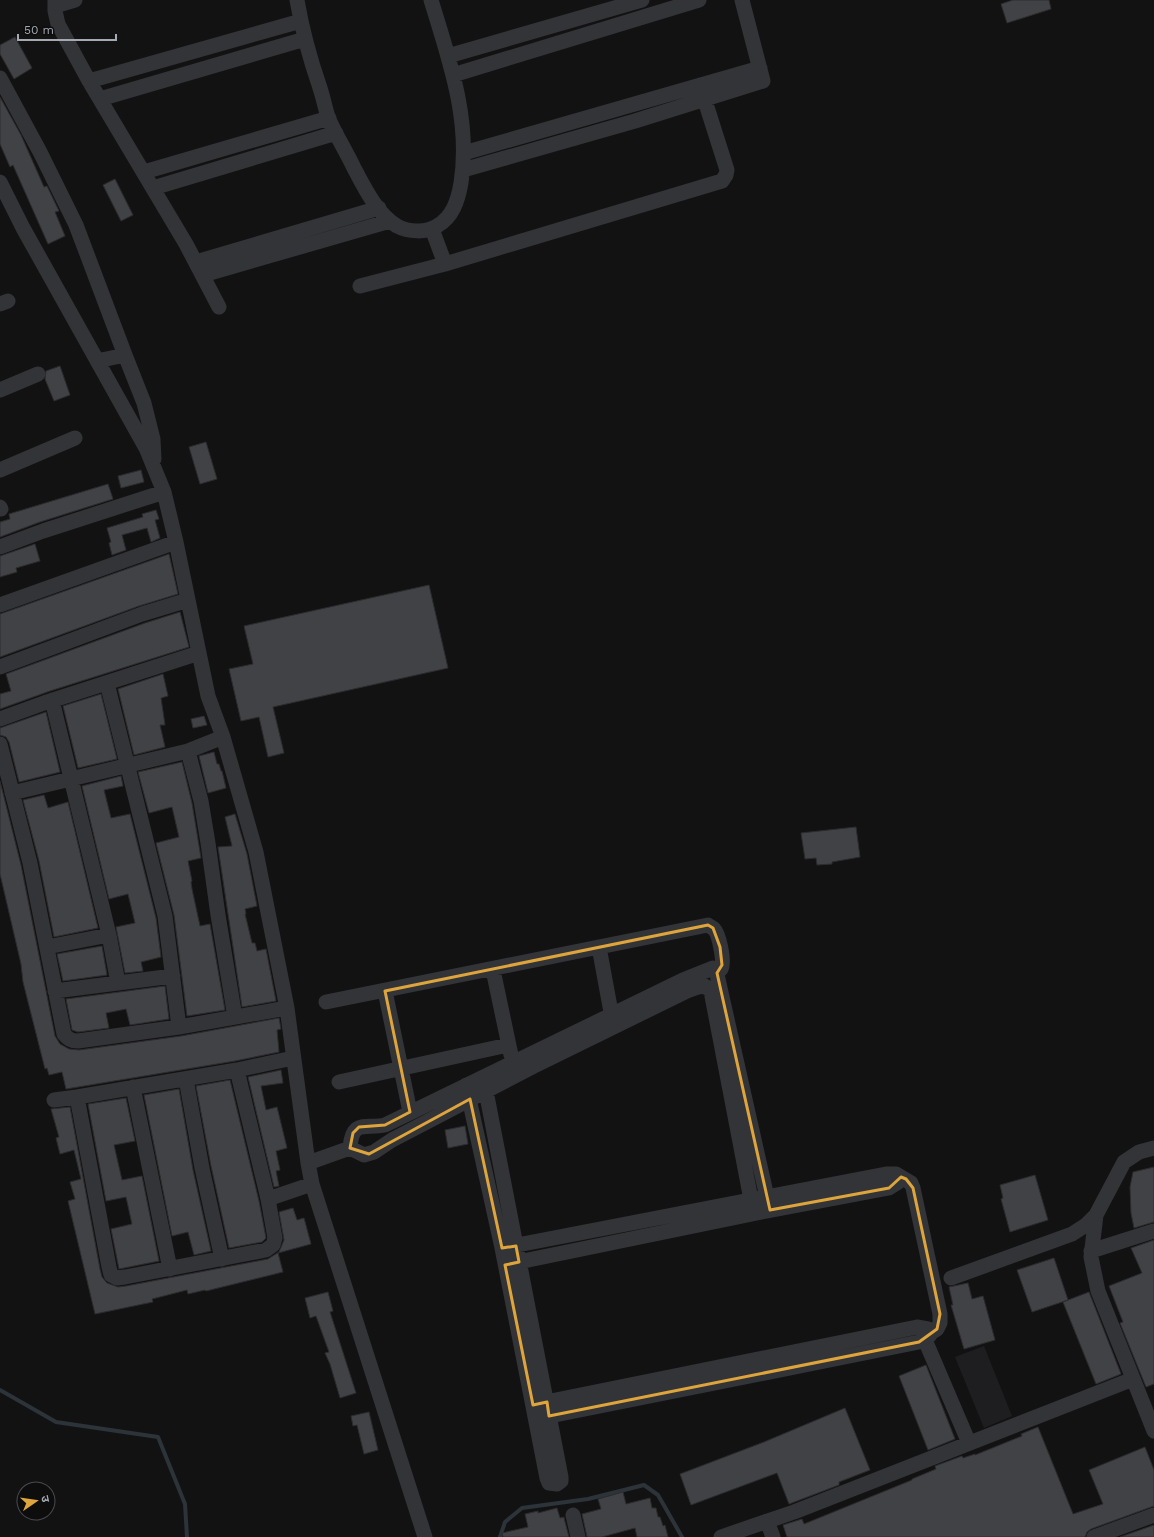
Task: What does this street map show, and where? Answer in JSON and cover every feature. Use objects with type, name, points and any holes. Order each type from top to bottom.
[{"type":"street","points":[[75,0],[55,3],[58,24],[89,81],[196,262],[219,307]]},
{"type":"street","points":[[297,0],[311,63],[329,118],[336,133],[369,196],[390,221],[398,227],[413,231],[432,229],[441,224],[452,212],[459,197],[463,170],[463,122],[453,75],[431,0]]},
{"type":"street","points":[[448,56],[642,0]]},
{"type":"street","points":[[453,75],[698,0]]},
{"type":"street","points":[[464,153],[702,92],[762,75],[742,0]]},
{"type":"street","points":[[89,81],[301,21]]},
{"type":"street","points":[[100,99],[305,39]]},
{"type":"street","points":[[0,78],[40,152],[76,225],[144,403],[153,439],[155,468]]},
{"type":"street","points":[[463,170],[635,121],[702,92]]},
{"type":"street","points":[[360,286],[446,264],[722,181],[727,170],[702,92]]},
{"type":"street","points":[[144,172],[329,118]]},
{"type":"street","points":[[153,188],[336,133]]},
{"type":"street","points":[[0,182],[23,228],[146,448],[164,492],[208,696],[223,737],[256,852],[287,1008],[312,1184],[425,1537]]},
{"type":"street","points":[[196,262],[379,208]]},
{"type":"street","points":[[203,276],[390,221]]},
{"type":"street","points":[[432,229],[446,264]]},
{"type":"street","points":[[97,360],[125,355]]},
{"type":"street","points":[[0,390],[38,374]]},
{"type":"street","points":[[0,470],[75,438]]},
{"type":"street","points":[[0,548],[43,531],[164,492]]},
{"type":"street","points":[[0,605],[176,542]]},
{"type":"street","points":[[0,667],[142,614],[188,600]]},
{"type":"street","points":[[0,719],[52,700],[199,654]]},
{"type":"street","points":[[107,683],[166,916],[179,1027]]},
{"type":"street","points":[[52,700],[109,935],[118,983]]},
{"type":"street","points":[[12,793],[188,751],[223,737]]},
{"type":"street","points":[[0,744],[30,863],[64,1034],[68,1039],[73,1041],[179,1027],[287,1008]]},
{"type":"street","points":[[188,751],[201,801],[206,829],[235,1017]]},
{"type":"street","points":[[326,1002],[493,970],[708,925],[713,928],[718,936],[720,946],[722,965],[721,969],[716,973]]},
{"type":"street","points":[[46,947],[109,935]]},
{"type":"street","points":[[599,947],[612,1021]]},
{"type":"street","points":[[308,1163],[350,1148],[364,1155],[374,1152],[468,1092],[612,1021],[704,970],[713,968],[716,969],[769,1204]]},
{"type":"street","points":[[493,970],[508,1045],[515,1069]]},
{"type":"street","points":[[55,991],[173,976]]},
{"type":"street","points":[[612,1021],[698,987],[705,986],[711,991],[752,1207]]},
{"type":"street","points":[[385,991],[410,1112]]},
{"type":"street","points":[[338,1082],[508,1045]]},
{"type":"street","points":[[54,1100],[237,1070],[293,1058]]},
{"type":"street","points":[[77,1097],[107,1260],[111,1274],[117,1278],[266,1250],[273,1245],[275,1238],[268,1199],[237,1070]]},
{"type":"street","points":[[186,1078],[202,1168],[222,1259]]},
{"type":"street","points":[[484,1084],[509,1247],[541,1411],[917,1327],[928,1329],[928,1336],[969,1443]]},
{"type":"street","points":[[133,1087],[170,1269]]},
{"type":"street","points":[[468,1092],[509,1247]]},
{"type":"street","points":[[350,1148],[353,1133],[360,1127],[384,1125],[410,1112],[468,1092]]},
{"type":"street","points":[[951,1278],[1072,1234],[1086,1225],[1096,1215],[1124,1162],[1139,1152],[1154,1148]]},
{"type":"street","points":[[509,1247],[769,1204],[886,1174],[896,1174],[911,1182],[913,1188],[940,1314],[940,1323],[937,1329],[928,1336]]},
{"type":"street","points":[[268,1199],[312,1184]]},
{"type":"street","points":[[512,1263],[752,1207]]},
{"type":"street","points":[[1096,1215],[1091,1257],[1098,1291],[1154,1431]]},
{"type":"street","points":[[1091,1251],[1154,1231]]},
{"type":"street","points":[[721,1537],[802,1509],[1133,1379]]},
{"type":"street","points":[[573,1515],[578,1537]]},
{"type":"street","points":[[1094,1537],[1154,1515]]},
{"type":"street","points":[[767,1521],[773,1537]]},
{"type":"highlighted area","points":[[708,925],[713,928],[720,947],[722,965],[717,973],[770,1210],[889,1188],[901,1177],[906,1179],[913,1188],[940,1314],[937,1329],[919,1342],[549,1416],[547,1402],[533,1405],[505,1265],[519,1262],[516,1246],[502,1248],[470,1099],[369,1154],[350,1148],[353,1133],[359,1127],[385,1125],[410,1112],[385,991]]},
{"type":"shaded area","points":[[984,1346],[1012,1416],[984,1428],[955,1357]]},
{"type":"building","points":[[1013,0],[1049,0],[1051,9],[1007,23],[1001,4]]},
{"type":"building","points":[[15,37],[32,68],[14,79],[0,54],[0,45]]},
{"type":"building","points":[[0,97],[21,135],[44,187],[47,186],[59,211],[55,212],[65,236],[48,244],[13,165],[10,167],[0,144]]},
{"type":"building","points":[[115,179],[133,215],[121,221],[103,185]]},
{"type":"building","points":[[60,366],[70,395],[54,401],[45,379],[46,371]]},
{"type":"building","points":[[206,442],[217,479],[200,484],[189,447]]},
{"type":"building","points":[[141,470],[144,482],[121,488],[118,476]]},
{"type":"building","points":[[108,484],[113,499],[40,522],[0,537],[0,522],[10,519],[9,514]]},
{"type":"building","points":[[156,510],[159,519],[155,520],[160,538],[151,542],[147,528],[122,535],[126,550],[112,555],[109,543],[111,542],[107,528],[143,517],[142,514]]},
{"type":"building","points":[[35,544],[40,561],[16,568],[17,572],[0,577],[0,556]]},
{"type":"building","points":[[169,554],[178,594],[139,606],[0,657],[0,614]]},
{"type":"building","points":[[429,585],[448,668],[273,707],[284,753],[268,757],[259,717],[241,721],[229,669],[253,664],[244,626]]},
{"type":"building","points":[[180,612],[189,647],[50,691],[0,709],[0,694],[11,691],[6,674],[145,623]]},
{"type":"building","points":[[163,674],[168,696],[161,698],[165,725],[160,725],[165,747],[134,755],[118,689]]},
{"type":"building","points":[[101,694],[117,759],[78,768],[63,706]]},
{"type":"building","points":[[46,712],[60,772],[19,782],[9,742],[6,737],[0,735],[0,728]]},
{"type":"building","points":[[204,716],[207,725],[193,728],[191,719]]},
{"type":"building","points":[[214,752],[217,764],[219,764],[222,771],[226,788],[208,793],[199,756]]},
{"type":"building","points":[[182,762],[192,803],[201,858],[188,861],[192,889],[200,926],[210,924],[225,1010],[187,1016],[174,915],[156,843],[179,837],[172,807],[149,813],[138,772]]},
{"type":"building","points":[[121,776],[123,786],[104,790],[111,818],[130,814],[156,918],[161,957],[141,962],[143,971],[125,973],[116,927],[135,923],[128,894],[109,899],[82,786]]},
{"type":"building","points":[[0,781],[21,865],[55,1036],[60,1044],[69,1049],[79,1050],[181,1036],[279,1018],[281,1029],[277,1030],[279,1052],[235,1061],[66,1089],[62,1072],[49,1075],[47,1068],[45,1069],[23,982],[21,964],[0,874]]},
{"type":"building","points":[[44,795],[48,808],[68,802],[98,928],[54,937],[39,861],[23,800]]},
{"type":"building","points":[[235,814],[247,854],[257,906],[245,909],[245,914],[252,943],[255,943],[257,951],[266,949],[276,1001],[242,1007],[218,847],[232,846],[225,817]]},
{"type":"building","points":[[856,827],[860,857],[832,862],[832,864],[817,865],[816,858],[805,859],[801,833]]},
{"type":"building","points":[[102,946],[107,975],[63,981],[57,954]]},
{"type":"building","points":[[165,986],[169,1019],[130,1025],[126,1009],[106,1013],[109,1028],[78,1032],[72,1030],[66,999]]},
{"type":"building","points":[[281,1070],[283,1083],[261,1086],[266,1110],[277,1107],[287,1148],[276,1151],[280,1170],[276,1171],[279,1186],[274,1187],[248,1077]]},
{"type":"building","points":[[230,1080],[259,1201],[266,1238],[262,1242],[229,1248],[211,1166],[196,1086]]},
{"type":"building","points":[[179,1089],[193,1170],[211,1251],[194,1255],[188,1232],[172,1236],[144,1095]]},
{"type":"building","points":[[126,1098],[135,1141],[114,1145],[122,1180],[142,1176],[159,1261],[119,1269],[111,1229],[132,1224],[126,1197],[106,1201],[88,1104]]},
{"type":"building","points":[[70,1107],[100,1269],[102,1277],[107,1283],[118,1287],[126,1286],[268,1259],[279,1252],[284,1240],[279,1212],[293,1208],[297,1220],[304,1218],[311,1244],[278,1253],[283,1272],[206,1291],[188,1294],[187,1290],[152,1299],[153,1302],[95,1314],[68,1201],[75,1199],[70,1182],[81,1179],[74,1150],[60,1154],[56,1138],[59,1137],[51,1109]]},
{"type":"building","points":[[465,1126],[468,1144],[448,1148],[445,1130]]},
{"type":"building","points":[[1154,1167],[1154,1222],[1134,1228],[1131,1213],[1130,1187],[1133,1172]]},
{"type":"building","points":[[1035,1175],[1048,1220],[1010,1232],[1001,1199],[1003,1198],[1000,1185]]},
{"type":"building","points":[[1154,1240],[1154,1384],[1146,1387],[1120,1323],[1123,1322],[1109,1286],[1142,1273],[1131,1248]]},
{"type":"building","points":[[1054,1258],[1068,1300],[1032,1312],[1017,1270]]},
{"type":"building","points":[[968,1283],[972,1299],[983,1296],[995,1340],[964,1349],[951,1305],[953,1305],[949,1287]]},
{"type":"building","points":[[328,1292],[333,1311],[330,1312],[356,1393],[340,1398],[330,1364],[325,1353],[329,1352],[316,1316],[310,1318],[305,1298]]},
{"type":"building","points":[[1089,1292],[1121,1374],[1096,1384],[1063,1302]]},
{"type":"building","points":[[926,1365],[955,1439],[928,1450],[899,1376]]},
{"type":"building","points":[[845,1408],[870,1470],[839,1482],[839,1485],[789,1504],[777,1473],[691,1505],[680,1474],[764,1442]]},
{"type":"building","points":[[369,1412],[378,1450],[364,1454],[357,1425],[353,1426],[351,1416]]},
{"type":"building","points":[[1038,1427],[1073,1514],[1103,1504],[1089,1470],[1145,1447],[1154,1470],[1154,1506],[1091,1529],[1087,1532],[1085,1537],[787,1537],[783,1525],[802,1519],[804,1524],[912,1480],[936,1469],[935,1466],[962,1456],[963,1458],[975,1455],[1022,1436],[1021,1434]]},
{"type":"building","points":[[623,1492],[626,1504],[650,1498],[652,1508],[656,1508],[658,1517],[660,1517],[663,1526],[665,1525],[668,1537],[637,1537],[635,1528],[602,1537],[587,1537],[582,1514],[601,1509],[598,1499]]},
{"type":"building","points":[[557,1508],[560,1518],[564,1517],[569,1537],[503,1537],[502,1533],[528,1527],[525,1514],[538,1511],[538,1513]]},
{"type":"building","points":[[1154,1525],[1154,1537],[1120,1537]]},
{"type":"waterway","points":[[0,1390],[56,1422],[158,1437],[185,1504],[187,1537]]},
{"type":"waterway","points":[[500,1537],[505,1522],[522,1508],[588,1499],[644,1485],[658,1495],[682,1537]]}]
